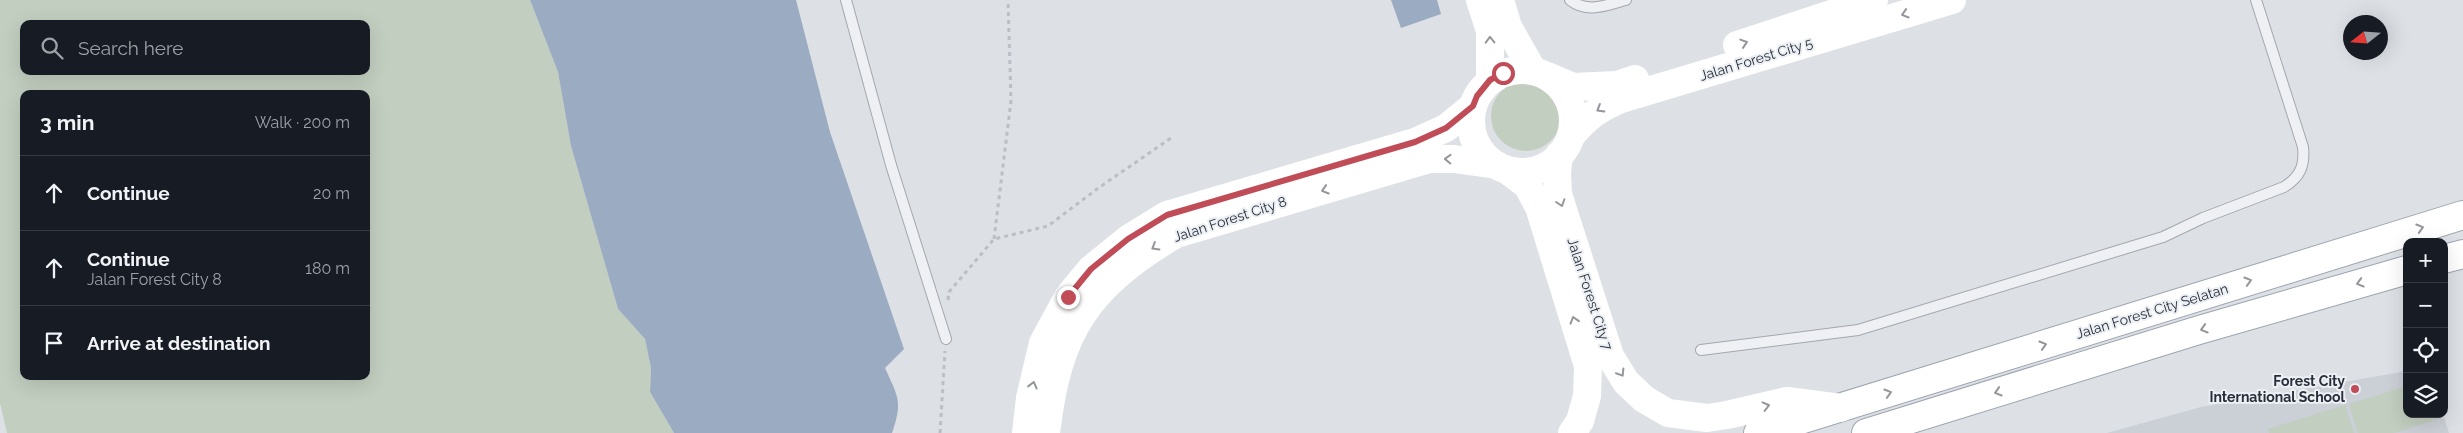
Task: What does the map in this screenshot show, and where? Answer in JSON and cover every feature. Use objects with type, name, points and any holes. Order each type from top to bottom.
[{"type":"street","points":[[1480,0],[1490,31],[1490,80]]},
{"type":"street","points":[[1500,0],[1508,27],[1540,74],[1564,92],[1569,102],[1573,124],[1565,145],[1541,168],[1530,171],[1502,168],[1484,154],[1475,140],[1471,123],[1473,106],[1477,96],[1490,80],[1503,73],[1518,70],[1540,74]]},
{"type":"street","name":"Jalan Forest City 5","points":[[1540,74],[1573,87],[1617,85],[1874,0]]},
{"type":"street","name":"Jalan Forest City 5","points":[[1565,145],[1586,117],[1603,106],[1621,99],[1952,0]]},
{"type":"street","name":"Jalan Forest City 8","points":[[1026,433],[1030,398],[1044,343],[1068,297],[1091,269],[1128,239],[1167,215],[1415,142],[1446,128],[1473,106]]},
{"type":"street","name":"Jalan Forest City 7","points":[[1565,145],[1557,173],[1558,194],[1610,356],[1626,382],[1644,399],[1668,413],[1707,418],[1787,401],[1841,408]]},
{"type":"street","name":"Jalan Forest City 8","points":[[1046,433],[1050,402],[1062,351],[1085,309],[1106,284],[1140,256],[1176,234],[1429,159],[1454,159],[1502,168]]},
{"type":"street","name":"Jalan Forest City 7","points":[[1502,168],[1527,184],[1539,207],[1588,366],[1588,396],[1580,421],[1572,433]]},
{"type":"street","name":"Jalan Forest City Selatan","points":[[1758,433],[2463,215]]},
{"type":"street","points":[[2448,258],[2463,254]]},
{"type":"street","points":[[1877,431],[2199,330],[2403,271]]},
{"type":"lane","points":[[846,0],[891,165],[946,339]]},
{"type":"lane","points":[[1570,0],[1588,9],[1626,0]]},
{"type":"lane","points":[[1701,350],[1858,330],[2163,237],[2203,218],[2289,184],[2301,171],[2304,159],[2303,147],[2256,0]]},
{"type":"path","points":[[948,301],[949,292],[994,239],[1011,101],[1008,0]]},
{"type":"path","points":[[994,239],[1048,226],[1097,188],[1171,138]]},
{"type":"path","points":[[940,433],[946,339]]},
{"type":"shaded area","name":"Forest City International School","points":[[2403,372],[2403,418],[2444,418],[2449,433],[2107,433],[2201,407]]},
{"type":"green space","points":[[0,0],[530,0],[558,72],[571,146],[618,309],[645,339],[651,368],[650,392],[674,433],[7,433],[0,403]]},
{"type":"green space","points":[[1519,81],[1533,81],[1546,87],[1555,96],[1561,109],[1559,129],[1551,141],[1533,151],[1519,151],[1506,145],[1497,136],[1491,123],[1491,109],[1497,96],[1506,87]]},
{"type":"green space","points":[[2403,387],[2403,418],[2438,419],[2394,433],[2358,433],[2349,404]]},
{"type":"green space","points":[[2345,405],[2354,433],[2269,433],[2268,429]]},
{"type":"water","points":[[530,0],[796,0],[830,132],[904,349],[885,368],[898,399],[892,433],[674,433],[650,392],[651,368],[645,339],[618,309],[571,146],[558,72]]},
{"type":"water","points":[[1391,0],[1437,0],[1441,14],[1401,28]]},
{"type":"place","name":"Forest City International School","points":[[2355,389]]},
{"type":"route","points":[[1068,297],[1091,269],[1128,239],[1167,215],[1415,142],[1446,128],[1473,106],[1477,96],[1490,80],[1503,73]]}]
